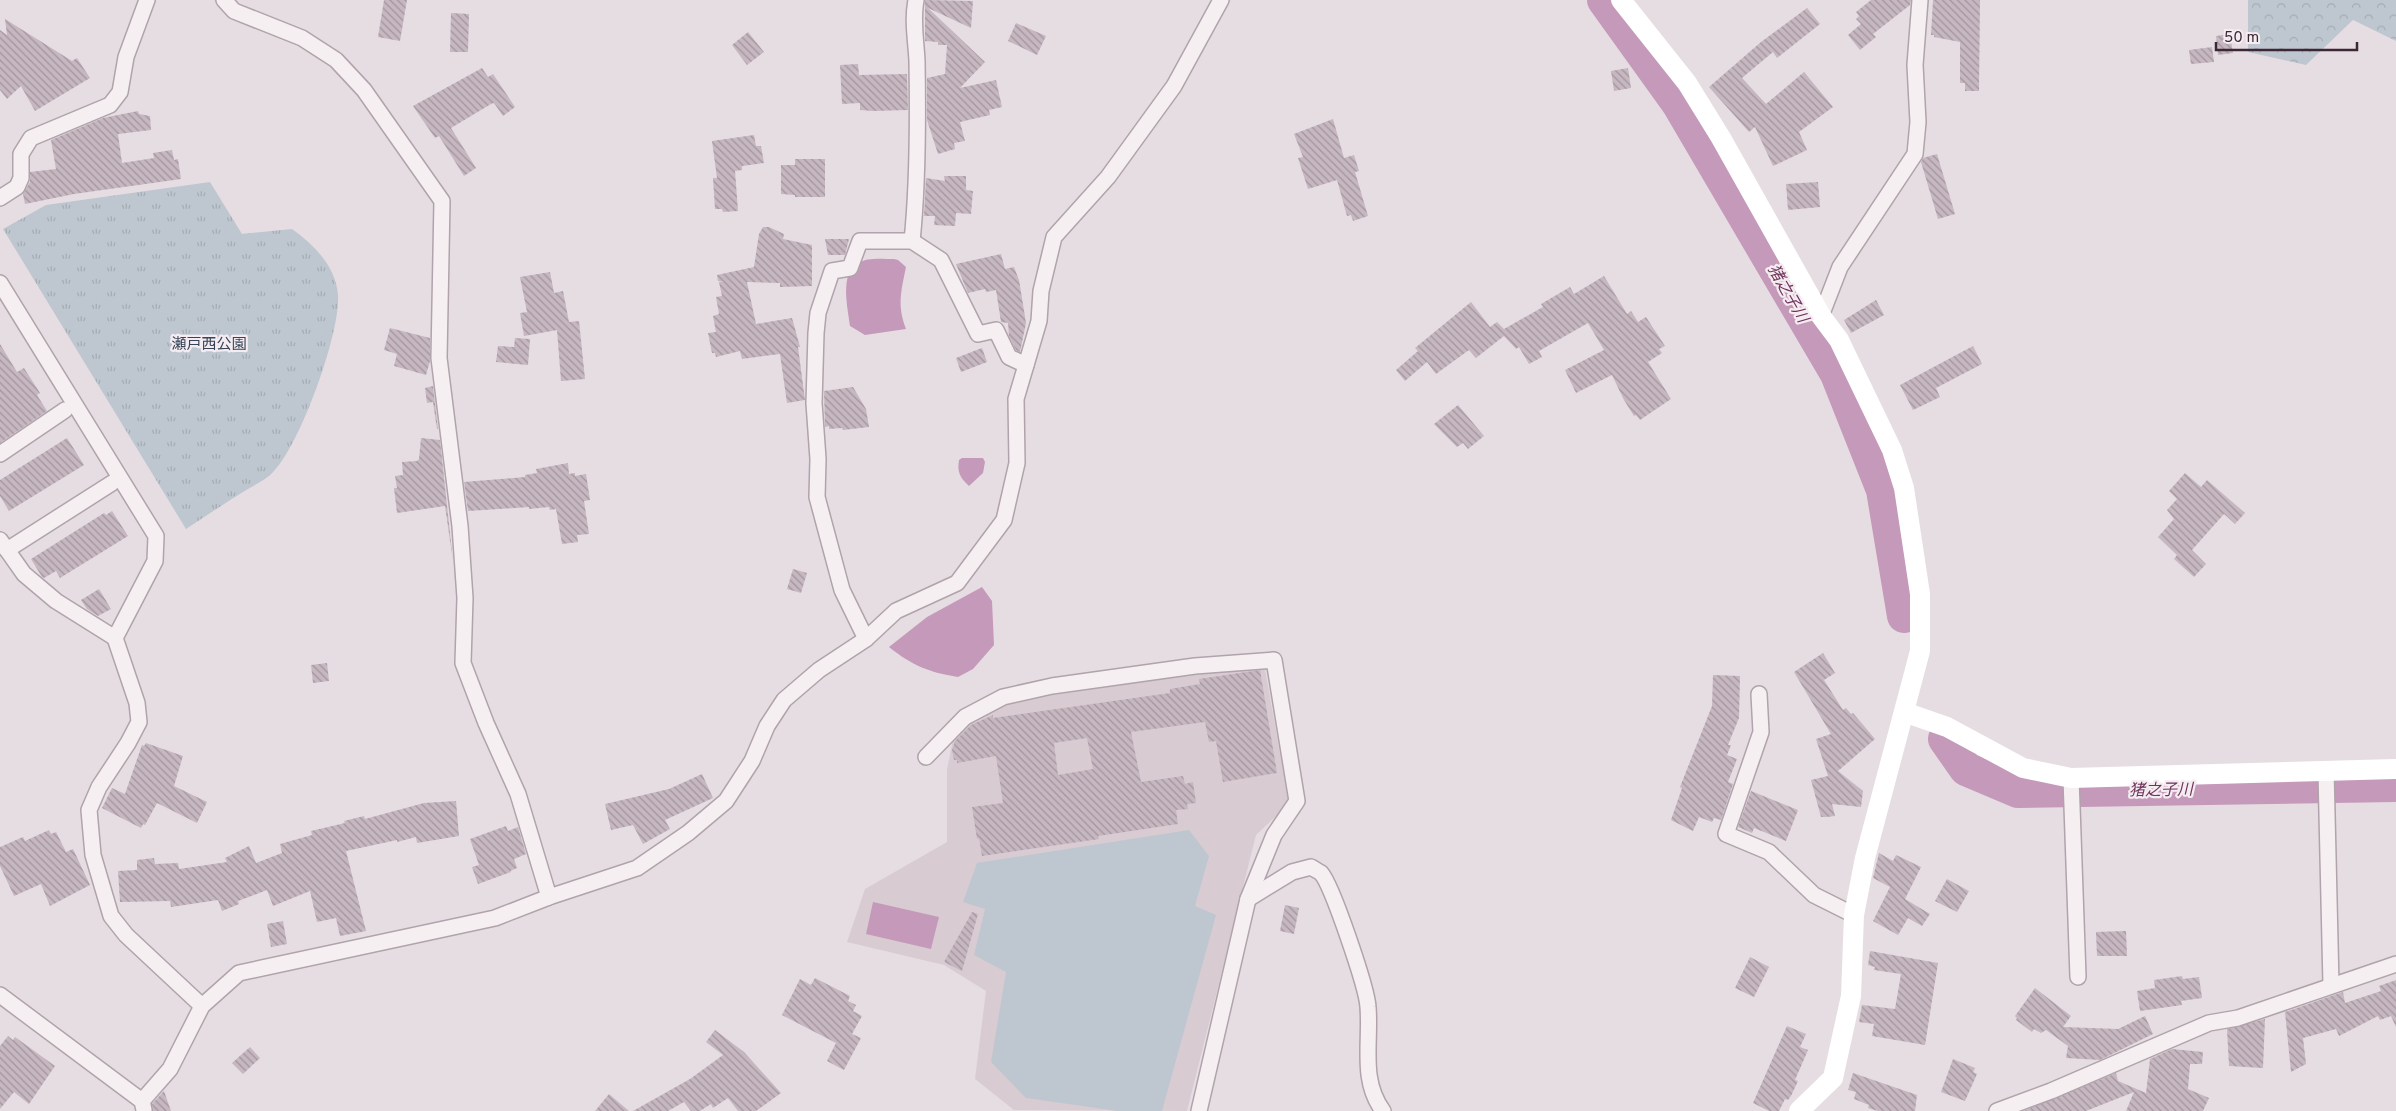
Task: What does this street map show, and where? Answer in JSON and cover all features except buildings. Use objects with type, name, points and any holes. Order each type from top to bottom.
[{"type":"street","points":[[0,198],[17,187],[21,178],[21,154],[31,138],[110,105],[120,92],[126,57],[147,0]]},
{"type":"street","points":[[224,0],[234,11],[302,38],[336,60],[375,104],[442,200],[439,358],[460,526],[465,598],[463,663],[486,723],[518,794],[549,897]]},
{"type":"street","points":[[912,241],[915,211],[916,61],[913,15],[916,0]]},
{"type":"street","points":[[0,995],[143,1106],[170,1069],[202,1006],[239,973],[495,918],[549,897],[637,868],[688,833],[726,801],[752,761],[767,726],[784,700],[819,670],[866,640],[896,611],[957,583],[1004,520],[1017,463],[1016,399],[1039,321],[1041,291],[1054,236],[1108,177],[1169,94],[1222,0]]},
{"type":"street","points":[[1621,0],[1692,91],[1721,138],[1822,316],[1839,340],[1892,450],[1904,488],[1920,594],[1920,651],[1865,858],[1854,915],[1852,996],[1833,1078],[1799,1111]]},
{"type":"street","points":[[1822,316],[1840,267],[1915,154],[1918,122],[1915,64],[1920,0]]},
{"type":"street","points":[[866,640],[842,590],[817,497],[818,459],[814,402],[817,327],[818,313],[832,271],[850,268],[860,241],[912,241],[941,260],[978,334],[996,330],[1009,358],[1026,365]]},
{"type":"street","points":[[0,283],[156,536],[155,561],[115,638]]},
{"type":"street","points":[[0,454],[66,410]]},
{"type":"street","points":[[112,482],[4,545],[24,574],[56,601],[115,638],[137,703],[139,722],[128,743],[99,787],[89,810],[93,855],[111,916],[126,935],[202,1006]]},
{"type":"street","points":[[926,757],[965,717],[1003,697],[1052,686],[1186,667],[1274,660],[1297,801],[1274,835],[1248,899],[1199,1111]]},
{"type":"street","points":[[1759,694],[1761,732],[1726,834],[1769,852],[1814,895],[1854,915]]},
{"type":"street","points":[[1904,712],[1947,727],[2023,768],[2071,784],[2326,774],[2396,769]]},
{"type":"street","points":[[2326,774],[2331,985]]},
{"type":"street","points":[[2071,784],[2078,977]]},
{"type":"street","points":[[1248,899],[1292,872],[1311,867],[1321,873],[1336,901],[1368,1005],[1367,1069],[1376,1102],[1383,1111]]},
{"type":"street","points":[[1997,1111],[2051,1091],[2208,1023],[2238,1018],[2396,964]]},
{"type":"shaded area","points":[[894,259],[906,267],[901,291],[901,305],[906,329],[865,335],[850,326],[846,292],[848,275],[852,268],[862,261]]},
{"type":"shaded area","points":[[962,458],[983,458],[985,462],[983,473],[969,486],[961,477],[958,468],[959,460]]},
{"type":"shaded area","points":[[982,587],[992,601],[994,645],[973,669],[958,677],[938,673],[913,664],[889,647],[927,617]]},
{"type":"shaded area","points":[[1258,665],[1265,669],[1289,804],[1256,835],[1187,1111],[1014,1110],[975,1079],[986,991],[944,965],[847,942],[865,889],[947,842],[947,770],[955,728],[999,703]]},
{"type":"shaded area","points":[[873,902],[939,917],[931,949],[866,934]]},
{"type":"green space","points":[[2248,0],[2396,0],[2396,41],[2353,20],[2306,65],[2248,52]]},
{"type":"green space","name":"瀬戸西公園","points":[[210,182],[242,234],[292,229],[315,249],[328,265],[333,275],[338,295],[337,312],[333,336],[316,391],[292,443],[280,463],[269,476],[186,529],[3,229],[46,205]]},
{"type":"green space","points":[[1189,830],[1209,856],[1195,906],[1216,915],[1162,1111],[1117,1111],[1026,1098],[991,1062],[1006,972],[974,955],[985,909],[963,902],[977,863]]},
{"type":"waterway","name":"猪之子川","points":[[1604,0],[1678,103],[1837,374],[1883,490],[1904,616]]},
{"type":"waterway","name":"猪之子川","points":[[1945,739],[1966,769],[2018,791],[2396,785]]}]
